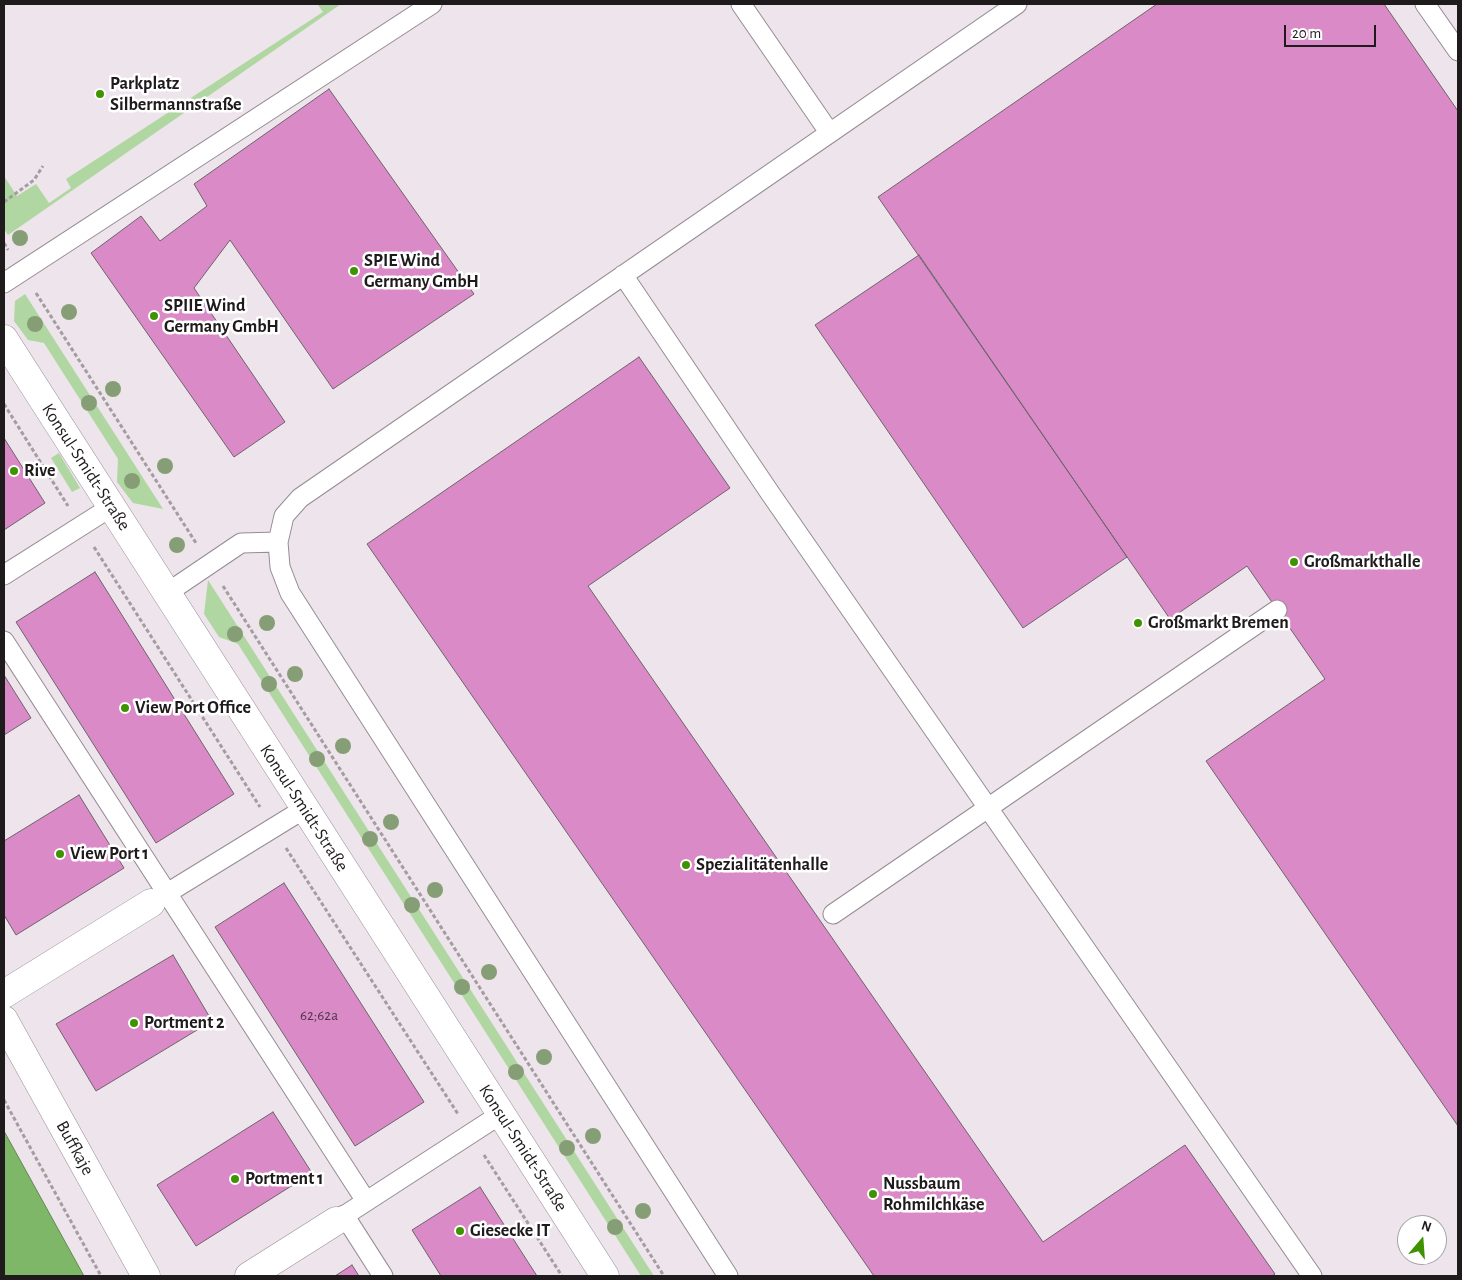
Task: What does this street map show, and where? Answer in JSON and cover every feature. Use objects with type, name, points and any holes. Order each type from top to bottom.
[{"type":"street","name":"Konsul-Smidt-Straße","points":[[4,339],[605,1276]]},
{"type":"street","points":[[4,994],[159,898]]},
{"type":"street","name":"Buffkaje","points":[[4,1020],[146,1276]]},
{"type":"street","points":[[249,1276],[340,1218]]},
{"type":"lane","points":[[4,283],[432,4]]},
{"type":"lane","points":[[741,4],[829,132]]},
{"type":"lane","points":[[728,1276],[290,593],[280,567],[278,542],[284,516],[300,498],[1017,4]]},
{"type":"lane","points":[[1425,4],[1458,51]]},
{"type":"lane","points":[[623,275],[770,493],[1312,1276]]},
{"type":"lane","points":[[4,575],[111,507]]},
{"type":"lane","points":[[167,594],[241,543],[278,542]]},
{"type":"lane","points":[[833,914],[1277,610]]},
{"type":"lane","points":[[4,641],[159,898],[366,1201]]},
{"type":"lane","points":[[159,898],[304,809]]},
{"type":"lane","points":[[383,1276],[340,1218],[501,1114]]},
{"type":"path","points":[[4,202],[34,180],[42,166]]},
{"type":"path","points":[[4,243],[664,1276]]},
{"type":"path","points":[[4,404],[273,828],[562,1276]]},
{"type":"path","points":[[4,1100],[101,1276]]},
{"type":"shaded area","points":[[319,4],[341,4],[8,235],[4,229],[4,176],[17,196],[36,184],[49,203],[71,188],[66,179],[323,12]]},
{"type":"shaded area","points":[[25,294],[163,509],[133,503],[117,482],[118,459],[44,343],[28,340],[14,321],[15,301]]},
{"type":"shaded area","points":[[59,453],[80,488],[72,492],[51,458]]},
{"type":"shaded area","points":[[208,580],[654,1276],[641,1276],[238,644],[219,637],[204,614]]},
{"type":"shaded area","points":[[4,1131],[84,1276],[4,1276]]},
{"type":"building","name":"Großmarkthalle","points":[[1157,4],[1384,4],[1458,111],[1458,1126],[1206,761],[1325,679],[1247,566],[1170,619],[878,197]]},
{"type":"building","name":"SPIE Wind Germany GmbH","points":[[329,89],[474,294],[333,389],[230,240],[194,288],[285,422],[234,457],[91,253],[141,216],[160,241],[207,206],[194,184]]},
{"type":"building","points":[[919,255],[1127,557],[1023,628],[815,325]]},
{"type":"building","name":"Spezialitätenhalle","points":[[639,357],[730,488],[588,586],[1043,1242],[1185,1145],[1275,1274],[1272,1276],[874,1276],[367,544]]},
{"type":"building","name":"Rive","points":[[4,438],[45,503],[4,530]]},
{"type":"building","name":"View Port Office","points":[[95,572],[234,794],[156,843],[16,622]]},
{"type":"building","points":[[4,675],[31,718],[4,735]]},
{"type":"building","name":"View Port 1","points":[[79,795],[124,868],[16,935],[4,915],[4,841]]},
{"type":"building","points":[[284,883],[424,1102],[355,1146],[215,927]]},
{"type":"building","name":"Portment 2","points":[[173,955],[212,1021],[96,1091],[56,1024]]},
{"type":"building","name":"Portment 1","points":[[273,1112],[312,1173],[196,1246],[157,1185]]},
{"type":"building","points":[[480,1187],[537,1276],[441,1276],[412,1230]]},
{"type":"building","points":[[352,1265],[359,1276],[335,1276]]},
{"type":"place","name":"Parkplatz Silbermannstraße","points":[[100,94]]},
{"type":"place","name":"SPIE Wind Germany GmbH","points":[[354,271]]},
{"type":"place","name":"SPIIE Wind Germany GmbH","points":[[154,316]]},
{"type":"place","name":"Rive","points":[[14,471]]},
{"type":"place","name":"Großmarkthalle","points":[[1294,562]]},
{"type":"place","name":"Großmarkt Bremen","points":[[1138,623]]},
{"type":"place","name":"View Port Office","points":[[125,708]]},
{"type":"place","name":"View Port 1","points":[[60,854]]},
{"type":"place","name":"Spezialitätenhalle","points":[[686,865]]},
{"type":"place","name":"Portment 2","points":[[134,1023]]},
{"type":"place","name":"Portment 1","points":[[235,1179]]},
{"type":"place","name":"Nussbaum Rohmilchkäse","points":[[873,1194]]},
{"type":"place","name":"Giesecke IT","points":[[460,1231]]}]
